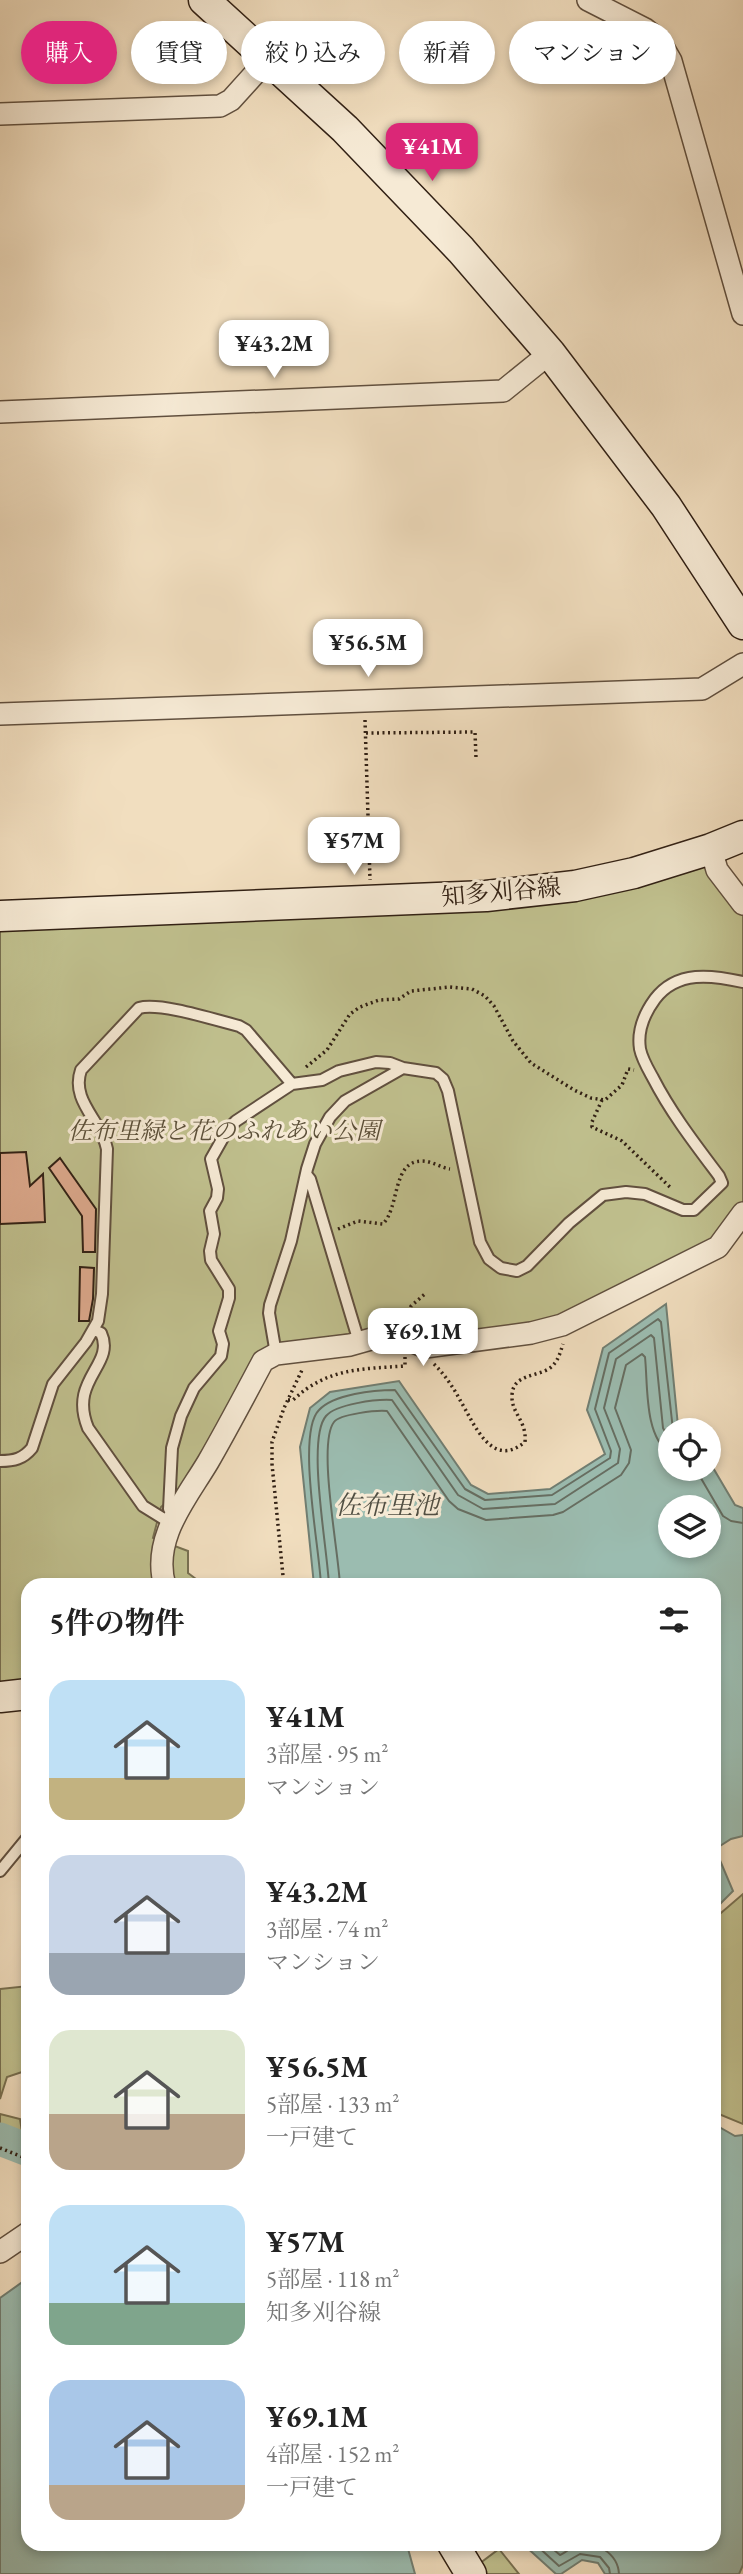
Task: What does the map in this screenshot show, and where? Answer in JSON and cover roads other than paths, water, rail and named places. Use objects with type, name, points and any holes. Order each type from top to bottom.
[{"type":"street","points":[[204,0],[241,34]]},
{"type":"street","points":[[588,0],[645,29],[659,40],[671,61],[743,314]]},
{"type":"street","points":[[0,114],[220,106],[231,100],[245,84]]},
{"type":"street","points":[[296,84],[345,129],[461,250],[550,353],[666,506],[743,624]]},
{"type":"street","points":[[0,412],[503,391],[550,353]]},
{"type":"street","points":[[0,714],[702,689],[743,664]]},
{"type":"street","name":"知多刈谷線","points":[[0,916],[486,896],[575,886],[634,873],[743,836]]},
{"type":"street","points":[[711,849],[717,870],[743,904]]},
{"type":"street","points":[[163,1578],[162,1550],[174,1519],[263,1361],[276,1354],[382,1336],[397,1335],[425,1347],[531,1333],[568,1322],[718,1247],[743,1213]]},
{"type":"street","points":[[0,2252],[21,2238]]},
{"type":"street","points":[[457,2551],[471,2574]]},
{"type":"lane","points":[[174,1519],[169,1509],[168,1495],[172,1448],[181,1416],[194,1388],[220,1356],[223,1344],[219,1331],[229,1289],[211,1259],[214,1234],[210,1211],[217,1198],[218,1189],[211,1158],[228,1129],[236,1121],[290,1081],[322,1080],[339,1071],[376,1062],[436,1073],[443,1079],[448,1091],[480,1242],[489,1259],[501,1268],[517,1271],[527,1266],[569,1223],[603,1195],[626,1192],[645,1194],[683,1210],[694,1209],[722,1183],[719,1175],[681,1127],[652,1076],[640,1049],[641,1026],[662,989],[676,981],[698,976],[717,976],[743,982]]},
{"type":"lane","points":[[0,1461],[14,1461],[25,1456],[32,1448],[53,1384],[98,1321],[102,1294],[107,1149],[105,1138],[87,1112],[78,1088],[81,1070],[139,1008],[159,1007],[239,1026],[246,1030],[290,1081]]},
{"type":"lane","points":[[276,1354],[270,1305],[291,1241],[315,1144],[330,1117],[345,1101],[402,1068]]},
{"type":"lane","points":[[306,1174],[310,1179],[359,1342]]},
{"type":"lane","points":[[94,1330],[101,1333],[104,1350],[102,1360],[85,1388],[82,1414],[88,1428],[143,1506],[174,1519]]},
{"type":"lane","points":[[0,1871],[21,1846]]},
{"type":"water","name":"佐布里池","points":[[666,1304],[677,1418],[658,1418],[658,1481],[721,1481],[735,1505],[743,1508],[743,1836],[721,1845],[721,1578],[313,1578],[300,1447],[310,1408],[330,1392],[399,1381],[471,1485],[488,1494],[550,1489],[605,1454],[587,1410],[603,1348]]},
{"type":"water","name":"佐布里池","points":[[721,1863],[733,1891],[721,1903]]},
{"type":"water","points":[[721,2128],[735,2136],[743,2135],[743,2565],[739,2574],[605,2574],[598,2563],[582,2560],[561,2574],[556,2574],[531,2551],[721,2551]]},
{"type":"water","points":[[21,2283],[21,2551],[409,2551],[415,2574],[0,2574],[0,2298]]},
{"type":"waterway","points":[[0,2139],[21,2147]]},
{"type":"park label","name":"佐布里緑と花のふれあい公園","points":[[224,1131]]}]
